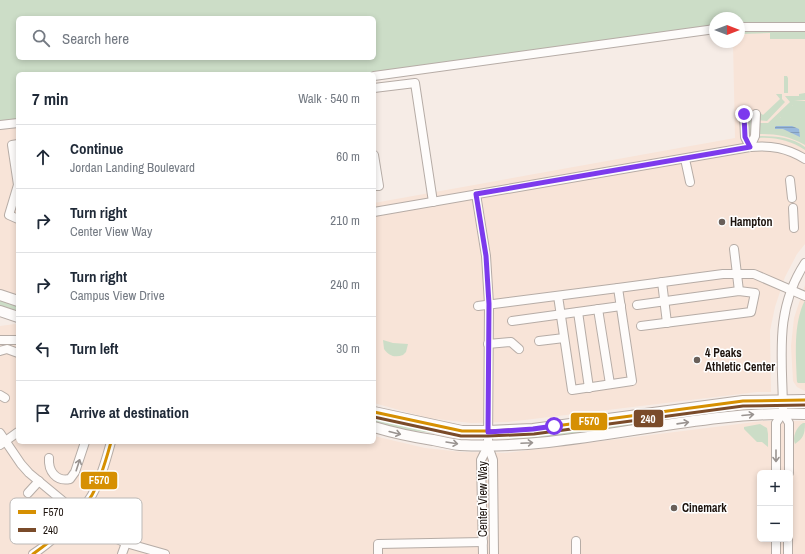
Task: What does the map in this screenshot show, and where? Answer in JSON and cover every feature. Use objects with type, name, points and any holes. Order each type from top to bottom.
[{"type":"main road","points":[[0,295],[16,300]]},
{"type":"main road","points":[[0,311],[16,316]]},
{"type":"main road","points":[[376,412],[462,431],[488,432],[533,429],[743,401],[783,399],[805,400]]},
{"type":"main road","points":[[376,428],[416,438],[458,444],[488,446],[543,443],[712,418],[783,413],[805,414]]},
{"type":"street","points":[[745,27],[805,27]]},
{"type":"street","points":[[376,76],[709,31]]},
{"type":"street","points":[[376,88],[415,83],[433,202]]},
{"type":"street","points":[[744,114],[745,137],[750,147]]},
{"type":"street","points":[[750,147],[755,136],[756,114]]},
{"type":"street","points":[[0,125],[16,123]]},
{"type":"street","points":[[16,144],[12,145],[16,172]]},
{"type":"street","points":[[376,212],[750,147],[777,147],[788,150],[805,159]]},
{"type":"street","points":[[685,159],[690,182]]},
{"type":"street","points":[[376,167],[379,186],[376,186]]},
{"type":"street","points":[[790,180],[792,198]]},
{"type":"street","points":[[16,192],[9,215],[16,218]]},
{"type":"street","name":"Center View Way","points":[[476,194],[486,256],[489,304],[488,446],[493,460],[494,554]]},
{"type":"street","points":[[793,208],[794,228]]},
{"type":"street","points":[[734,250],[739,291]]},
{"type":"street","points":[[789,470],[789,423],[783,413],[781,356],[782,328],[785,309],[791,290],[805,263]]},
{"type":"street","points":[[478,306],[723,274],[754,274],[805,296]]},
{"type":"street","points":[[662,282],[667,323]]},
{"type":"street","points":[[558,296],[572,390],[589,388],[632,381],[618,288]]},
{"type":"street","points":[[637,305],[739,291],[755,293],[751,312],[641,326]]},
{"type":"street","points":[[512,320],[621,306]]},
{"type":"street","points":[[598,309],[610,384]]},
{"type":"street","points":[[578,312],[589,388]]},
{"type":"street","points":[[539,342],[564,338]]},
{"type":"street","points":[[0,340],[16,340]]},
{"type":"street","points":[[488,344],[511,342],[519,348]]},
{"type":"street","points":[[0,351],[7,349],[16,352]]},
{"type":"street","points":[[776,470],[776,423],[783,413]]},
{"type":"street","points":[[0,433],[3,442],[21,464],[60,498]]},
{"type":"street","points":[[3,442],[16,433]]},
{"type":"street","points":[[49,458],[49,468],[53,473],[64,480],[70,479],[75,472],[84,444]]},
{"type":"street","points":[[89,498],[104,467],[109,444]]},
{"type":"street","name":"Center View Way","points":[[483,554],[481,460],[488,446]]},
{"type":"street","points":[[28,494],[39,481]]},
{"type":"street","points":[[576,541],[576,554]]},
{"type":"street","points":[[378,554],[378,544],[483,542]]},
{"type":"street","points":[[776,542],[776,554]]},
{"type":"street","points":[[788,542],[788,554]]},
{"type":"street","points":[[33,554],[46,544]]},
{"type":"street","points":[[122,554],[125,544]]},
{"type":"street","points":[[132,544],[165,554]]},
{"type":"shaded area","points":[[0,0],[805,0],[805,244],[797,254],[785,277],[775,307],[770,331],[771,392],[757,392],[507,422],[471,423],[428,418],[376,404],[376,203],[735,138],[733,48],[745,48],[745,12],[709,12],[709,34],[376,74],[376,72],[16,72],[16,294],[0,309]]},
{"type":"shaded area","points":[[805,285],[805,391],[797,387],[793,381],[791,346],[794,318]]},
{"type":"shaded area","points":[[16,324],[16,444],[376,444],[376,436],[425,448],[462,452],[505,453],[763,421],[805,421],[805,554],[0,554],[0,326]]},
{"type":"green space","points":[[0,0],[805,0],[805,39],[770,39],[770,33],[745,34],[745,32],[780,31],[745,31],[745,12],[709,12],[709,34],[376,79],[376,72],[16,72],[16,127],[0,129]]},
{"type":"green space","points":[[784,76],[787,76],[788,78],[788,93],[784,93]]},
{"type":"green space","points":[[805,93],[805,100],[794,101],[805,101],[805,145],[794,139],[783,136],[760,134],[760,123],[768,123],[790,102],[785,96],[799,96],[799,94]]},
{"type":"green space","points":[[776,94],[782,94],[782,99],[785,102],[767,121],[758,120],[758,111],[763,115],[780,99]]},
{"type":"green space","points":[[752,111],[752,133],[749,134],[747,113]]},
{"type":"green space","points":[[759,136],[789,139],[805,147],[805,150],[783,140],[759,138]]},
{"type":"green space","points":[[0,299],[16,304],[16,312],[0,307]]},
{"type":"green space","points":[[805,300],[805,383],[798,383],[796,340],[801,309]]},
{"type":"green space","points":[[383,340],[393,343],[408,344],[406,352],[400,356],[390,355],[384,349]]},
{"type":"green space","points":[[747,405],[758,405],[704,413],[667,422],[553,437],[506,441],[507,439],[540,436],[579,427]]},
{"type":"green space","points":[[376,418],[417,428],[471,435],[471,437],[396,429],[376,424]]},
{"type":"green space","points":[[805,423],[804,433],[802,438],[795,444],[795,433],[798,427]]},
{"type":"green space","points":[[760,424],[767,428],[768,447],[762,442],[757,442],[744,429],[744,427]]},
{"type":"water","points":[[776,126],[792,126],[799,129],[800,137],[783,129],[775,129]]},
{"type":"transit line","name":"F570","points":[[376,412],[462,431],[488,431],[533,429],[743,401],[805,400]]},
{"type":"transit line","name":"240","points":[[376,417],[461,436],[488,436],[534,434],[743,406],[805,405]]},
{"type":"transit line","name":"F570","points":[[90,498],[103,469],[110,444]]},
{"type":"transit line","name":"F570","points":[[33,554],[46,544]]},
{"type":"place","name":"Hampton","points":[[722,222]]},
{"type":"place","name":"4 Peaks Athletic Center","points":[[697,360]]},
{"type":"place","name":"Cinemark","points":[[674,508]]},
{"type":"route","points":[[554,426],[488,432],[489,304],[486,256],[476,194],[750,147],[745,137],[744,114]]}]
